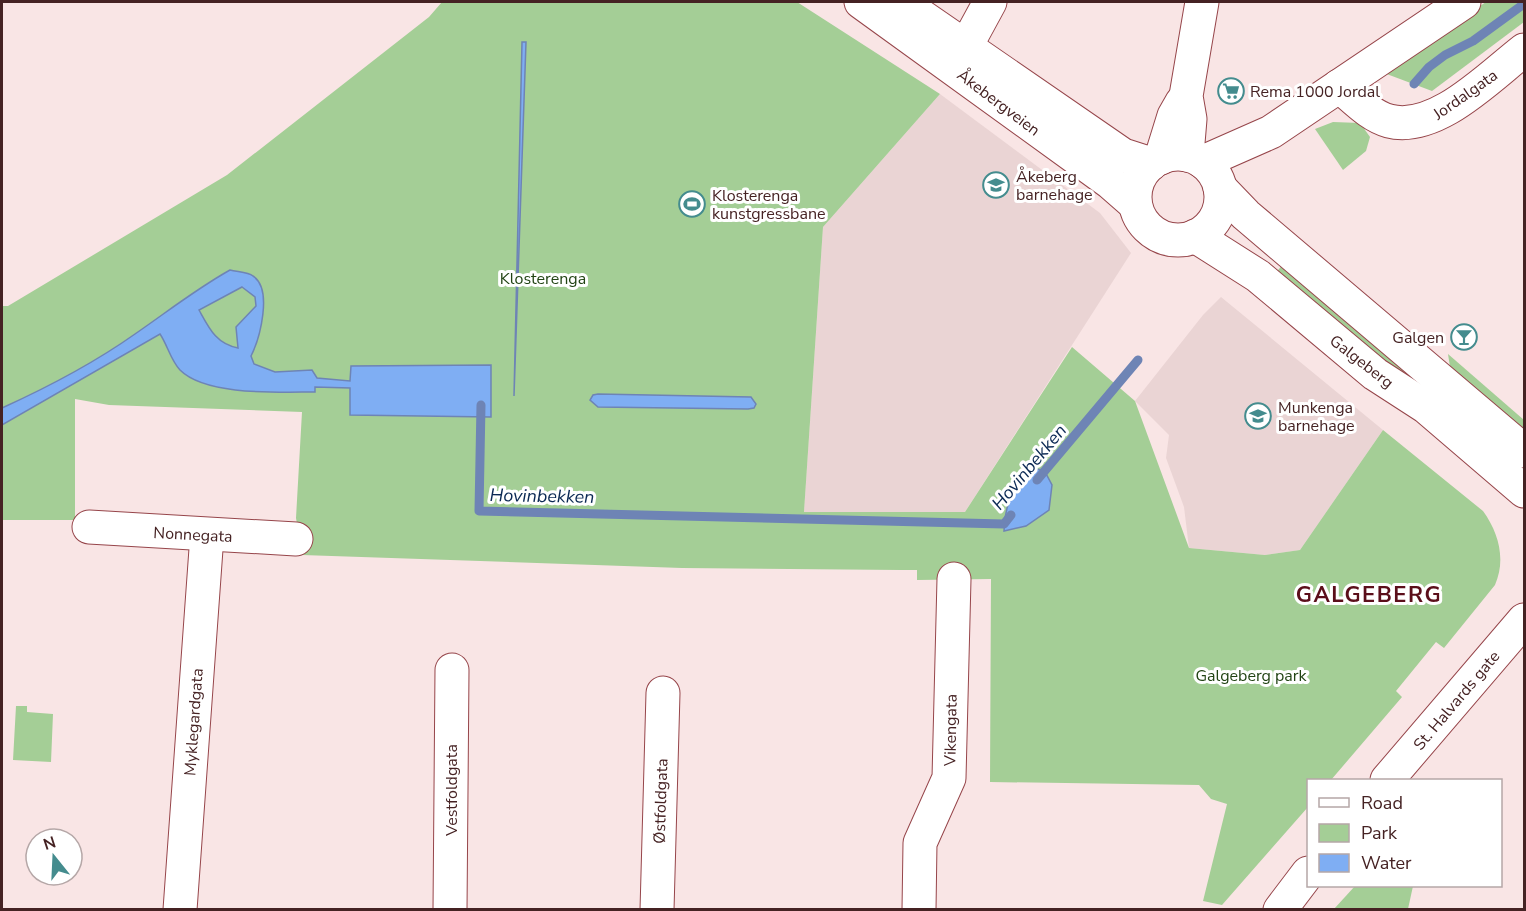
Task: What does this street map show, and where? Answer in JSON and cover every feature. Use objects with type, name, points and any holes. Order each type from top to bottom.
[{"type":"street","name":"Åkebergveien","points":[[861,2],[1111,183],[1135,204]]},
{"type":"street","name":"Åkebergveien","points":[[901,2],[1123,155],[1190,169]]},
{"type":"street","points":[[965,48],[990,2]]},
{"type":"street","points":[[1202,2],[1186,96],[1190,119],[1190,169],[1218,211],[1205,230],[1195,236],[1180,240],[1164,238],[1151,231],[1140,219],[1135,204],[1138,182],[1190,169],[1250,160],[1271,132],[1464,2]]},
{"type":"street","name":"Jordalgata","points":[[1339,86],[1378,116],[1389,121],[1411,123],[1428,120],[1444,111],[1524,50]]},
{"type":"street","points":[[1190,169],[1524,451]]},
{"type":"street","name":"Galgeberg","points":[[1195,236],[1258,276],[1375,374],[1426,407],[1524,491]]},
{"type":"street","name":"Nonnegata","points":[[90,527],[296,539]]},
{"type":"street","name":"Myklegardgata","points":[[180,909],[207,535]]},
{"type":"street","name":"Vikengata","points":[[919,909],[920,843],[950,778],[954,579]]},
{"type":"street","name":"St. Halvards gate","points":[[1389,779],[1524,620]]},
{"type":"street","name":"Vestfoldgata","points":[[450,909],[452,670]]},
{"type":"street","name":"Østfoldgata","points":[[657,909],[663,693]]},
{"type":"street","points":[[1280,909],[1307,874]]},
{"type":"shaded area","points":[[940,94],[1100,213],[1131,253],[965,512],[804,512],[823,227]]},
{"type":"shaded area","name":"Munkenga barnehage","points":[[1221,297],[1383,430],[1300,550],[1265,555],[1189,548],[1184,507],[1166,458],[1169,435],[1135,401],[1203,315]]},
{"type":"green space","name":"Klosterenga","points":[[442,2],[797,2],[940,94],[823,227],[804,512],[965,512],[1072,347],[1135,401],[1189,548],[1265,555],[1300,550],[1383,430],[1483,511],[1489,519],[1497,537],[1500,556],[1495,585],[1444,648],[1436,642],[1396,691],[1402,697],[1332,779],[1307,779],[1307,808],[1222,905],[1203,901],[1227,804],[1211,799],[1199,785],[990,782],[991,579],[917,580],[917,570],[682,568],[302,555],[296,518],[302,412],[109,405],[75,399],[75,520],[2,520],[2,306],[8,306],[227,175],[429,17]]},
{"type":"green space","points":[[1486,2],[1524,2],[1524,22],[1432,91],[1384,73],[1388,67]]},
{"type":"green space","points":[[1333,122],[1360,123],[1370,137],[1366,151],[1343,170],[1315,129]]},
{"type":"green space","points":[[1283,264],[1524,464],[1524,473],[1378,364],[1275,274]]},
{"type":"green space","points":[[1448,354],[1524,420],[1524,431],[1450,367]]},
{"type":"green space","points":[[16,706],[27,706],[27,712],[53,714],[51,762],[13,760]]},
{"type":"green space","points":[[1354,887],[1413,887],[1408,909],[1334,909]]},
{"type":"water","points":[[522,42],[526,42],[514,396]]},
{"type":"water","points":[[230,270],[253,276],[259,282],[262,291],[264,302],[261,326],[251,356],[254,364],[275,372],[312,370],[317,378],[350,381],[351,366],[491,365],[491,417],[350,415],[350,388],[315,387],[315,392],[263,392],[207,384],[180,370],[160,334],[2,425],[2,408],[87,365]],"holes":[[[242,287],[255,297],[256,306],[236,327],[238,348],[219,339],[199,310]]]},
{"type":"water","points":[[593,395],[751,397],[756,404],[754,408],[748,409],[598,407],[590,400]]},
{"type":"water","points":[[1034,469],[1044,470],[1052,485],[1049,510],[1026,526],[1004,531],[1008,504],[1016,487]]},
{"type":"waterway","name":"Hovinbekken","points":[[1414,84],[1429,67],[1445,55],[1473,41],[1524,4]]},
{"type":"waterway","name":"Hovinbekken","points":[[1037,480],[1138,360]]},
{"type":"waterway","name":"Hovinbekken","points":[[481,405],[479,511],[1004,524],[1011,515]]},
{"type":"place","name":"Rema 1000 Jordal","points":[[1231,91]]},
{"type":"place","name":"Åkeberg barnehage","points":[[996,185]]},
{"type":"place","name":"Klosterenga kunstgressbane","points":[[692,204]]},
{"type":"place","name":"Galgen","points":[[1464,337]]},
{"type":"place","name":"Munkenga barnehage","points":[[1258,416]]},
{"type":"district","name":"GALGEBERG","points":[[1369,594]]},
{"type":"park label","name":"Galgeberg park","points":[[1251,675]]}]
